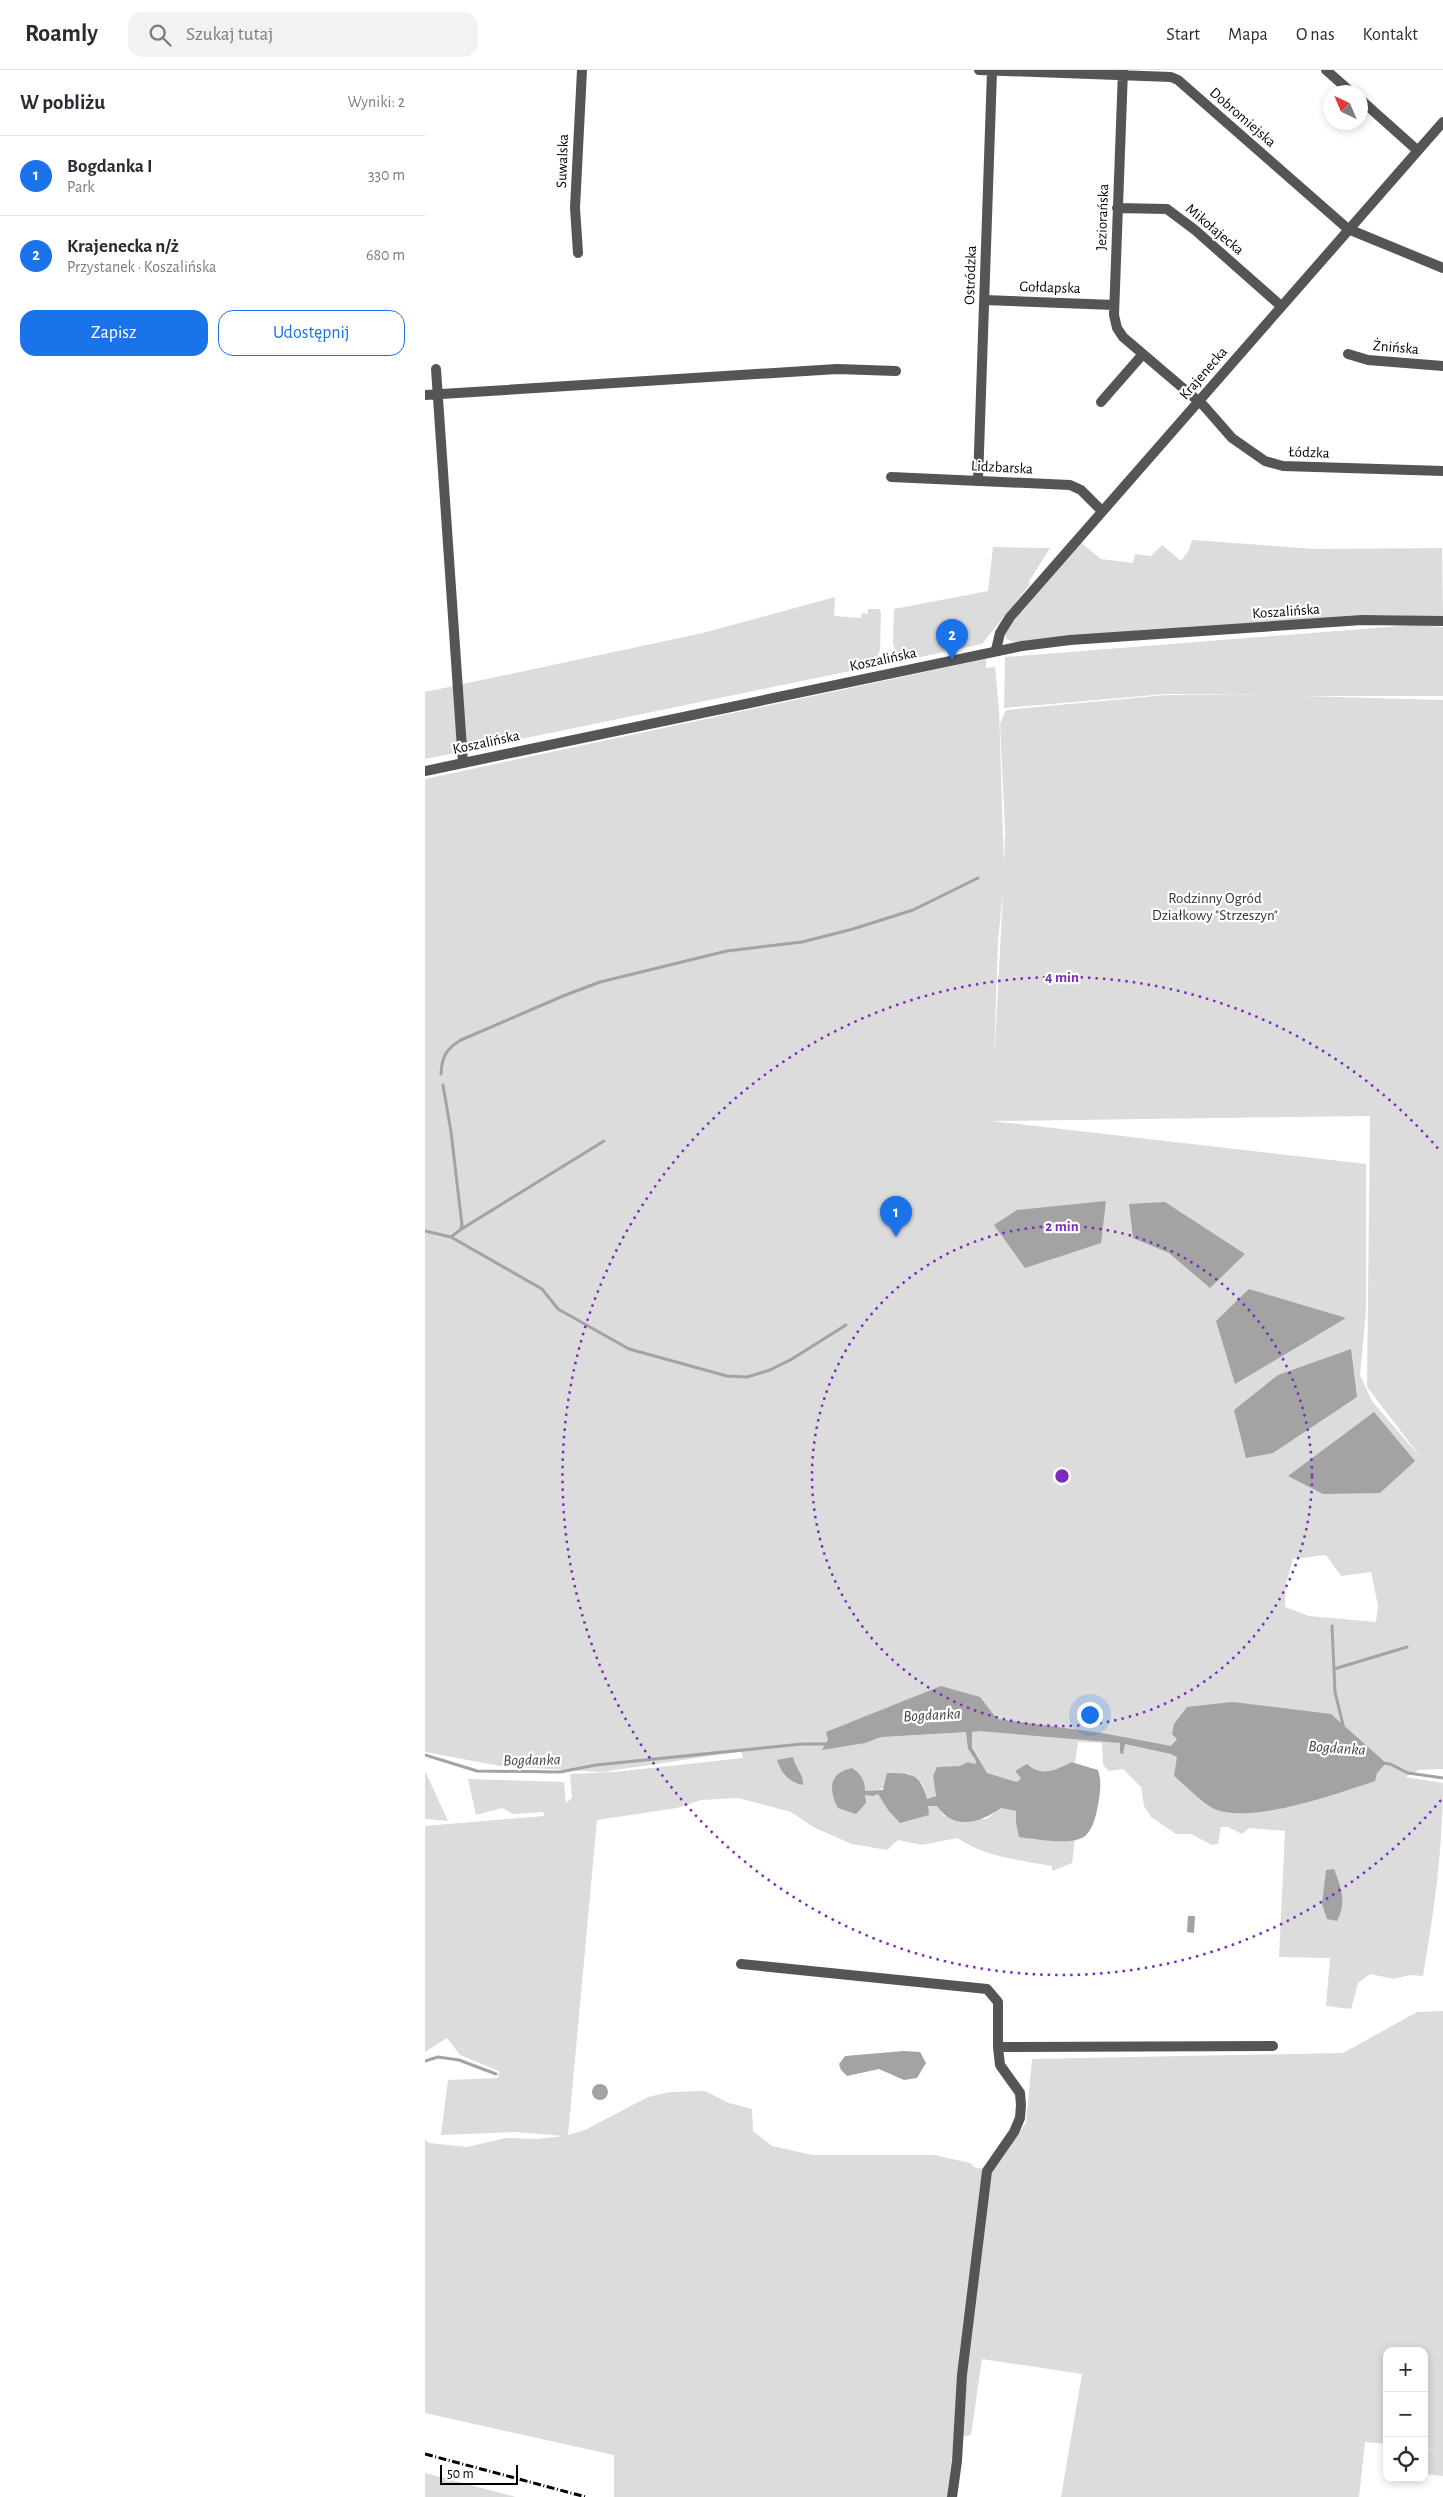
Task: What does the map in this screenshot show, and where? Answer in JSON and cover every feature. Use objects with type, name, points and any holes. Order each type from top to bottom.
[{"type":"street","name":"Suwalska","points":[[578,253],[575,208],[581,70]]},
{"type":"street","name":"Dobromiejska","points":[[979,70],[1123,73],[1178,80],[1348,229],[1443,268]]},
{"type":"street","name":"Ostródzka","points":[[977,481],[992,70]]},
{"type":"street","points":[[1326,70],[1343,85]]},
{"type":"street","name":"Jeziorańska","points":[[1123,73],[1114,320],[1120,333],[1198,401]]},
{"type":"street","points":[[1368,106],[1417,150]]},
{"type":"street","name":"Krajenecka","points":[[996,650],[1000,632],[1006,622],[1443,122]]},
{"type":"street","name":"Mikołajecka","points":[[1117,208],[1167,209],[1195,230],[1281,306]]},
{"type":"street","name":"Gołdapska","points":[[984,300],[1114,305]]},
{"type":"street","points":[[1101,402],[1143,354]]},
{"type":"street","name":"Żnińska","points":[[1348,354],[1368,360],[1443,366]]},
{"type":"street","points":[[436,369],[463,763]]},
{"type":"street","points":[[425,395],[837,370],[896,371]]},
{"type":"street","name":"Łódzka","points":[[1198,401],[1223,429],[1243,447],[1274,464],[1443,472]]},
{"type":"street","name":"Lidzbarska","points":[[891,477],[1070,485],[1081,490],[1102,511]]},
{"type":"street","name":"Koszalińska","points":[[425,771],[996,650],[1079,640],[1352,621],[1443,621]]},
{"type":"street","points":[[741,1964],[987,1989],[998,2002],[1000,2065],[1020,2093],[1020,2118],[1014,2132],[987,2171],[962,2375],[953,2497]]},
{"type":"street","points":[[998,2047],[1273,2046]]},
{"type":"green space","points":[[1192,540],[1315,549],[1442,548],[1443,617],[1383,615],[1070,636],[1013,642],[1007,639],[1004,633],[1006,629],[1080,542],[1101,559],[1133,563],[1135,554],[1151,556],[1162,545],[1181,561],[1189,550]]},
{"type":"green space","points":[[993,547],[1050,548],[1028,583],[1031,583],[982,644],[911,659],[897,653],[893,644],[894,609],[988,591]]},
{"type":"green space","points":[[835,597],[834,616],[861,618],[862,613],[868,614],[868,609],[879,609],[881,612],[880,650],[874,666],[425,759],[425,692],[703,633]]},
{"type":"green space","name":"Rodzinny Ogród Działkowy \"Strzeszyn\"","points":[[1414,625],[1443,627],[1443,696],[1302,696],[1443,700],[1443,1769],[1419,1770],[1405,1777],[1443,1783],[1437,1880],[1423,1976],[1409,1975],[1394,1979],[1370,1974],[1358,1983],[1351,2009],[1326,2006],[1330,1958],[1279,1957],[1285,1831],[1249,1828],[1242,1834],[1228,1827],[1221,1827],[1218,1844],[1212,1845],[1191,1834],[1176,1834],[1151,1817],[1144,1806],[1141,1787],[1123,1769],[1109,1771],[1103,1765],[1102,1743],[1078,1742],[1075,1763],[1071,1762],[1054,1772],[1015,1771],[1021,1778],[1017,1782],[987,1773],[968,1738],[968,1749],[976,1761],[975,1764],[968,1762],[960,1766],[937,1768],[933,1776],[936,1796],[927,1800],[923,1784],[908,1773],[888,1786],[872,1791],[865,1791],[859,1774],[865,1795],[878,1793],[888,1810],[937,1805],[944,1816],[986,1819],[1001,1808],[1016,1811],[1016,1823],[1029,1838],[1075,1840],[1072,1863],[1052,1871],[1052,1866],[991,1854],[957,1838],[922,1845],[898,1840],[887,1850],[852,1844],[815,1828],[791,1812],[738,1798],[701,1800],[677,1808],[597,1820],[568,2135],[585,2130],[648,2097],[670,2092],[705,2091],[729,2103],[752,2109],[753,2131],[772,2146],[812,2155],[934,2155],[970,2163],[976,2168],[993,2169],[1026,2123],[1032,2059],[1343,2053],[1417,2012],[1443,2011],[1443,2476],[1428,2474],[1428,2449],[1437,2450],[1428,2449],[1428,2347],[1383,2347],[1383,2444],[1365,2442],[1359,2497],[1061,2497],[1082,2374],[982,2359],[971,2435],[954,2439],[947,2497],[614,2497],[614,2455],[425,2413],[425,2139],[429,2143],[467,2147],[506,2138],[537,2139],[564,2136],[515,2132],[441,2135],[448,2080],[498,2078],[499,2071],[460,2055],[447,2038],[425,2052],[425,1826],[544,1816],[543,1812],[513,1814],[502,1808],[476,1815],[468,1779],[564,1782],[566,1803],[572,1798],[570,1774],[614,1772],[743,1758],[741,1752],[737,1752],[602,1772],[500,1766],[425,1752],[425,779],[986,659],[986,668],[995,667],[999,709],[1004,866],[1005,831],[1000,724],[1006,710],[1166,695],[1263,695],[1166,694],[1004,708],[1005,657]],"holes":[[[1003,893],[994,1064],[998,940]],[[1370,1116],[1367,1387],[1422,1459],[1372,1401],[1360,1375],[1366,1311],[1366,1164],[991,1121]],[[1326,1555],[1341,1576],[1371,1572],[1378,1606],[1376,1622],[1309,1616],[1285,1607],[1286,1584],[1293,1559]]]},
{"type":"green space","points":[[425,1771],[448,1821],[425,1819]]},
{"type":"green space","points":[[425,2473],[516,2497],[425,2497]]},
{"type":"water","points":[[1106,1201],[1101,1243],[1025,1268],[994,1225],[1017,1210]]},
{"type":"water","points":[[1165,1202],[1245,1254],[1210,1288],[1169,1253],[1133,1238],[1129,1204]]},
{"type":"water","points":[[1249,1289],[1346,1318],[1235,1384],[1216,1321]]},
{"type":"water","points":[[1351,1349],[1357,1397],[1273,1453],[1246,1458],[1234,1410],[1278,1375]]},
{"type":"water","points":[[1374,1412],[1415,1461],[1380,1493],[1323,1494],[1288,1476]]},
{"type":"water","points":[[941,1686],[980,1697],[997,1719],[1102,1733],[1171,1746],[1177,1739],[1172,1734],[1174,1724],[1187,1707],[1232,1702],[1331,1714],[1386,1763],[1377,1773],[1375,1781],[1339,1793],[1274,1810],[1233,1813],[1212,1808],[1174,1776],[1177,1757],[1171,1754],[1125,1744],[1123,1754],[1120,1753],[1120,1743],[979,1731],[972,1732],[972,1747],[987,1773],[1017,1782],[1021,1778],[1015,1771],[1027,1764],[1038,1770],[1048,1771],[1071,1762],[1098,1770],[1100,1783],[1099,1801],[1094,1820],[1087,1834],[1082,1838],[1065,1841],[1019,1837],[1016,1811],[1001,1808],[976,1821],[959,1822],[944,1814],[937,1806],[928,1806],[929,1815],[900,1823],[888,1810],[878,1794],[873,1796],[865,1795],[866,1803],[856,1814],[838,1808],[832,1788],[835,1778],[844,1770],[852,1768],[858,1773],[863,1780],[865,1791],[883,1790],[887,1773],[909,1775],[921,1784],[927,1799],[936,1796],[933,1776],[937,1767],[960,1766],[968,1762],[975,1764],[976,1761],[968,1749],[966,1732],[881,1737],[865,1743],[822,1750],[828,1740],[826,1732]]},
{"type":"water","points":[[793,1757],[803,1785],[787,1777],[777,1760]]},
{"type":"water","points":[[1334,1869],[1342,1895],[1342,1908],[1337,1921],[1327,1919],[1322,1904],[1326,1870]]},
{"type":"water","points":[[1188,1916],[1195,1916],[1194,1933],[1187,1932]]},
{"type":"water","points":[[904,2051],[920,2052],[926,2063],[917,2078],[904,2080],[879,2069],[847,2076],[841,2070],[839,2064],[845,2056]]},
{"type":"water","points":[[600,2084],[608,2092],[600,2100],[592,2092]]},
{"type":"waterway","points":[[441,1074],[442,1062],[446,1054],[461,1040],[600,982],[727,951],[802,942],[853,929],[913,910],[978,878]]},
{"type":"waterway","points":[[443,1085],[451,1132],[462,1225],[460,1230],[451,1237]]},
{"type":"waterway","points":[[460,1230],[604,1141]]},
{"type":"waterway","points":[[425,1231],[451,1237],[542,1289],[558,1309],[629,1349],[727,1376],[747,1377],[770,1370],[792,1359],[846,1325]]},
{"type":"waterway","points":[[1332,1626],[1335,1692],[1343,1725]]},
{"type":"waterway","points":[[1334,1669],[1407,1647]]},
{"type":"waterway","name":"Bogdanka","points":[[425,1755],[477,1771],[560,1772],[596,1765],[802,1744],[828,1744]]},
{"type":"waterway","name":"Bogdanka","points":[[1382,1763],[1390,1764],[1408,1773],[1443,1778]]},
{"type":"waterway","points":[[425,2061],[438,2057],[459,2060],[496,2074]]},
{"type":"railway","points":[[425,2454],[586,2497]]},
{"type":"place","name":"Krajenecka n/ż","points":[[952,660]]},
{"type":"place","name":"Bogdanka I","points":[[896,1237]]}]
